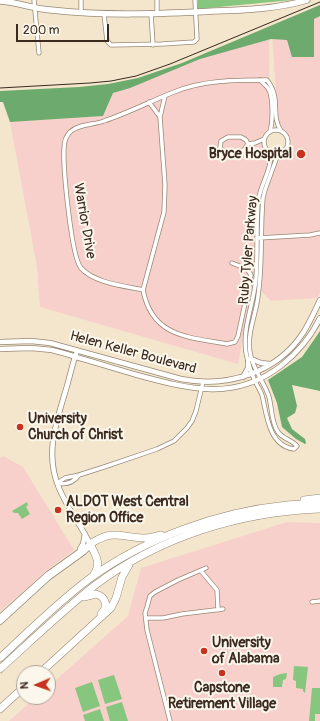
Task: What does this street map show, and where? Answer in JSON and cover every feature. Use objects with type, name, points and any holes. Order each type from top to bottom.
[{"type":"highway","points":[[0,658],[66,597],[90,579],[130,554],[177,532],[203,523],[246,511],[320,498]]},
{"type":"highway","points":[[287,505],[320,503]]},
{"type":"highway","points":[[305,509],[320,512]]},
{"type":"highway","points":[[0,668],[94,586],[132,561],[167,544],[208,528],[251,516],[305,509],[320,509]]},
{"type":"highway","points":[[90,579],[98,567],[97,559],[90,544],[98,539],[112,535],[146,538],[177,532]]},
{"type":"highway","points":[[81,552],[95,554]]},
{"type":"highway","points":[[49,665],[111,608],[116,598],[122,577],[132,561]]},
{"type":"highway","points":[[45,665],[106,609],[105,600],[100,595],[92,594],[78,599]]},
{"type":"highway","points":[[0,705],[16,691]]},
{"type":"highway","points":[[0,709],[16,694]]},
{"type":"main road","points":[[0,1],[35,8],[104,14],[196,12],[275,7],[307,0]]},
{"type":"street","points":[[34,0],[39,53]]},
{"type":"street","points":[[81,0],[81,13]]},
{"type":"street","points":[[153,45],[154,13],[157,0]]},
{"type":"street","points":[[104,14],[107,41],[111,45],[153,45],[194,42],[198,39],[195,0]]},
{"type":"street","points":[[248,144],[246,140],[241,137],[230,137],[223,139],[220,146],[223,151],[242,151],[248,144],[264,139],[270,131],[272,120],[270,96],[268,88],[260,80]]},
{"type":"street","name":"Warrior Drive","points":[[143,290],[124,287],[98,278],[86,272],[79,264],[74,247],[68,202],[64,150],[68,135],[76,128],[105,121],[175,91],[218,82],[260,80],[267,80],[272,86],[275,94],[276,122],[280,131]]},
{"type":"street","points":[[165,96],[160,117],[165,185],[164,212],[143,290],[149,310],[163,326],[180,334],[231,344],[235,342],[238,336],[251,275],[246,269],[232,263]]},
{"type":"street","points":[[149,102],[160,117]]},
{"type":"street","points":[[255,143],[264,146],[270,152],[278,154],[284,150],[288,145],[287,137],[280,131],[270,131]]},
{"type":"street","points":[[264,139],[264,146]]},
{"type":"street","name":"Ruby Tyler Parkway","points":[[255,373],[260,378],[268,397],[274,423],[279,433],[287,440],[295,443],[297,446],[294,449],[287,447],[271,432],[263,399],[255,380],[255,373],[250,360],[249,333],[258,295],[258,201],[261,188],[271,162],[270,152]]},
{"type":"street","name":"Ruby Tyler Parkway","points":[[259,238],[265,190],[278,154]]},
{"type":"street","points":[[259,238],[310,236],[320,233]]},
{"type":"street","name":"Helen Keller Boulevard","points":[[0,342],[45,342],[181,379],[203,382],[224,381],[255,373],[272,363],[291,348],[303,334],[320,300]]},
{"type":"street","name":"Helen Keller Boulevard","points":[[0,349],[52,350],[178,386],[201,390],[216,390],[235,387],[260,378],[277,369],[293,356],[305,342],[316,327],[320,318]]},
{"type":"street","points":[[0,617],[48,574],[89,547],[90,544],[64,499],[57,483],[52,462],[53,438],[77,350]]},
{"type":"street","points":[[243,377],[250,360],[261,363],[272,363]]},
{"type":"street","points":[[57,483],[65,478],[79,475],[157,449],[174,441],[192,421],[203,382]]},
{"type":"street","points":[[263,399],[268,397]]},
{"type":"street","points":[[269,425],[274,423]]},
{"type":"street","points":[[85,534],[90,538],[98,539]]},
{"type":"street","points":[[0,622],[48,578],[81,552],[85,534]]},
{"type":"street","points":[[170,721],[147,630],[147,607],[152,594],[178,580],[206,568]]},
{"type":"street","points":[[201,571],[216,590],[218,610]]},
{"type":"street","points":[[312,602],[320,601]]},
{"type":"street","points":[[146,618],[163,618],[182,614],[223,610]]},
{"type":"shaded area","name":"Bryce Hospital","points":[[320,8],[320,292],[317,298],[271,301],[261,291],[264,206],[266,194],[277,161],[291,145],[290,137],[278,124],[272,33]]},
{"type":"shaded area","points":[[269,34],[270,125],[262,137],[263,148],[268,154],[269,160],[258,197],[254,277],[238,364],[40,307],[37,267],[10,122],[103,116],[113,93],[129,85]]},
{"type":"shaded area","points":[[3,456],[23,467],[74,550],[47,570],[0,611],[0,458]]},
{"type":"shaded area","name":"University of Alabama","points":[[287,522],[320,523],[320,721],[9,721],[27,705],[56,705],[56,680],[128,616],[141,568]]},
{"type":"green space","points":[[198,0],[292,0],[198,9]]},
{"type":"green space","points":[[320,5],[320,16],[314,19],[314,57],[292,57],[287,40],[271,39],[200,59],[130,88],[113,93],[103,116],[10,122],[3,102],[0,102],[0,91],[79,87],[108,84],[138,78],[182,63]]},
{"type":"green space","points":[[320,331],[320,391],[292,385],[297,406],[295,413],[287,418],[292,429],[305,439],[305,444],[296,439],[282,427],[277,403],[268,380],[302,357]]},
{"type":"green space","points":[[27,502],[28,505],[26,507],[30,514],[22,519],[18,513],[14,513],[12,511]]},
{"type":"green space","points":[[294,666],[308,667],[305,693],[303,689],[296,688],[296,681],[293,680]]},
{"type":"green space","points":[[287,673],[286,679],[283,680],[282,687],[273,687],[273,677]]},
{"type":"green space","points":[[114,675],[122,699],[105,704],[98,680]]},
{"type":"green space","points":[[92,682],[100,706],[83,712],[75,688]]},
{"type":"green space","points":[[312,688],[320,688],[320,714],[315,714],[315,721],[309,721]]},
{"type":"green space","points":[[122,702],[128,721],[110,721],[106,707]]},
{"type":"green space","points":[[100,709],[104,721],[85,721],[83,715]]},
{"type":"railway","points":[[0,88],[90,83],[136,76],[170,64],[320,2]]},
{"type":"place","name":"Bryce Hospital","points":[[301,154]]},
{"type":"place","name":"University Church of Christ","points":[[20,427]]},
{"type":"place","name":"ALDOT West Central Region Office","points":[[58,510]]},
{"type":"place","name":"University of Alabama","points":[[204,651]]},
{"type":"place","name":"Capstone Retirement Village","points":[[222,673]]}]
